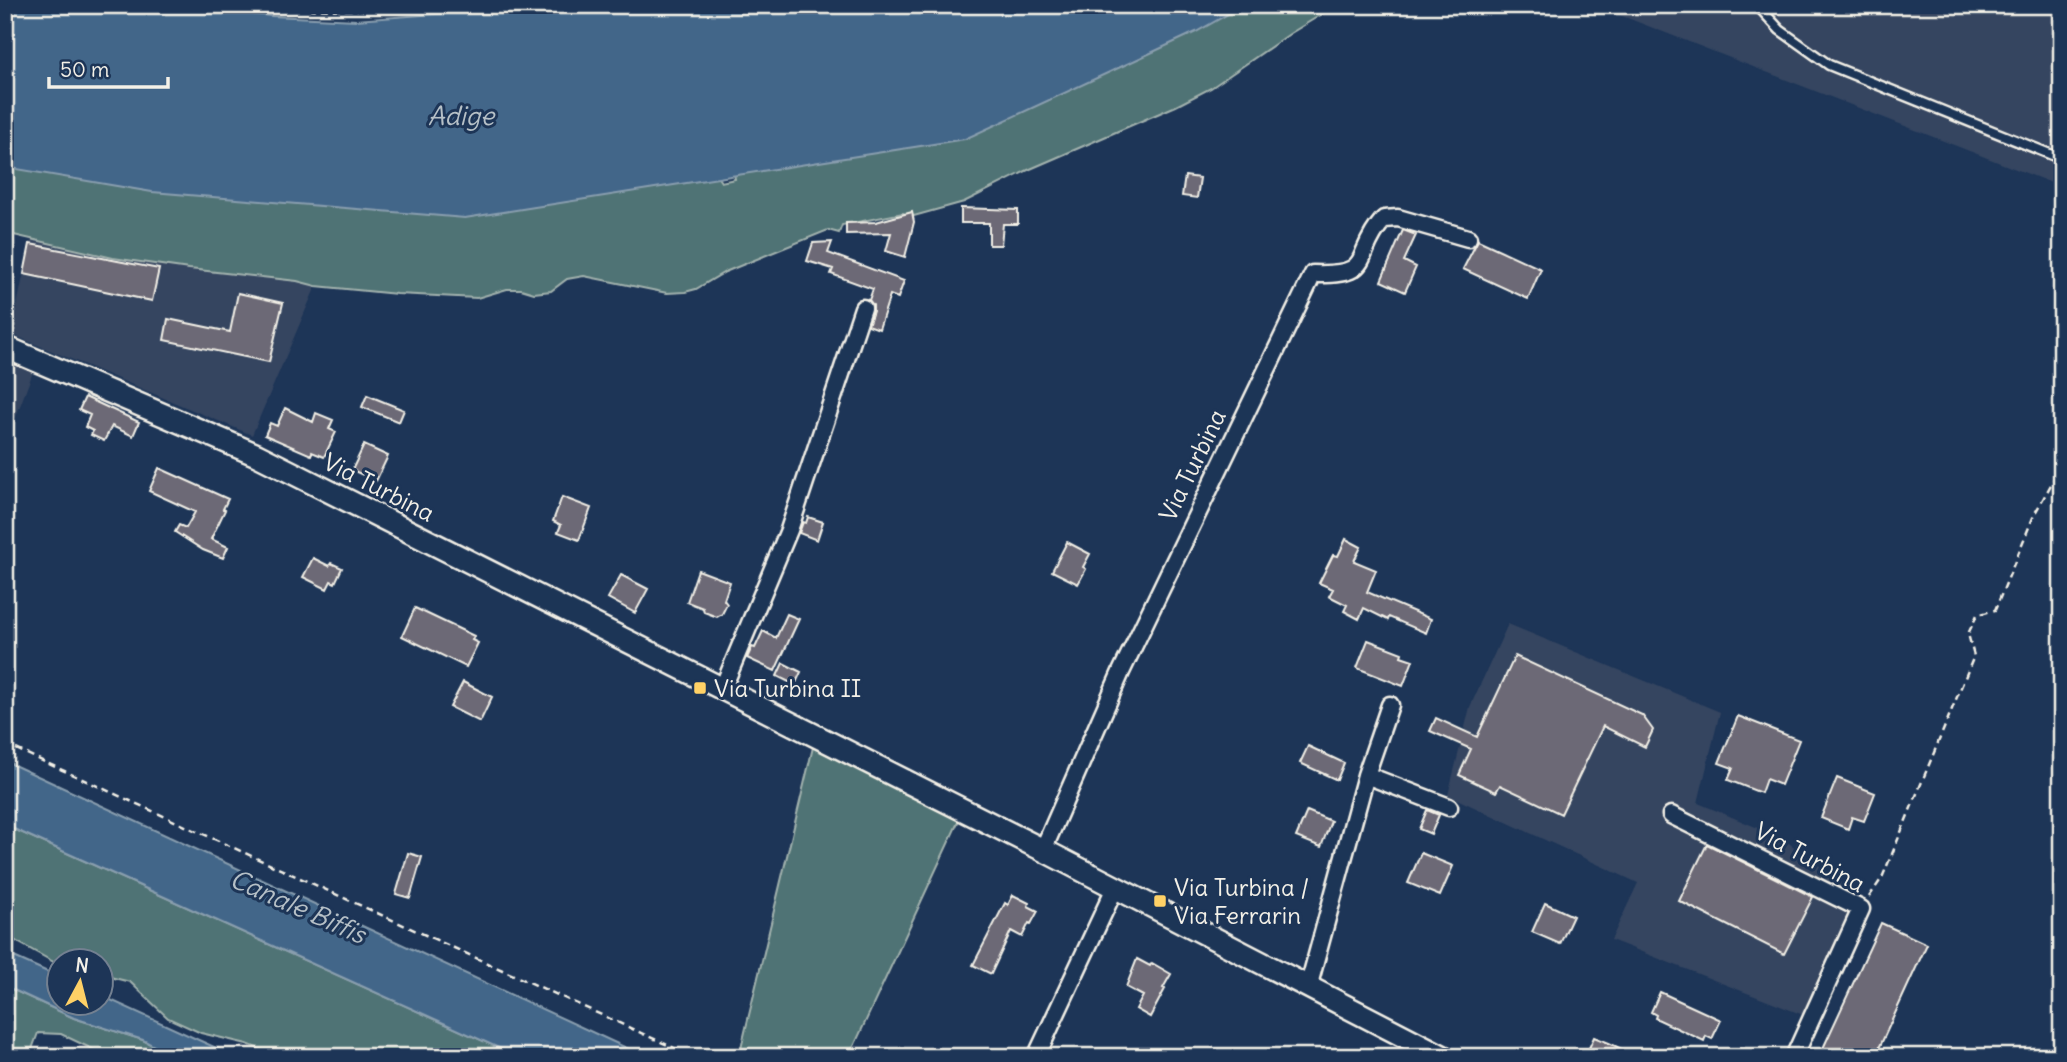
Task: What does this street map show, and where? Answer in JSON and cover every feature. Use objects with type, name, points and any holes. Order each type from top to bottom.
[{"type":"street","name":"Via Turbina","points":[[1043,850],[1121,672],[1313,274],[1335,275],[1348,272],[1358,265],[1375,229],[1384,219],[1398,218],[1468,238]]},
{"type":"street","points":[[722,690],[789,530],[863,308]]},
{"type":"street","name":"Via Turbina","points":[[5,347],[257,455],[1043,850],[1444,1057]]},
{"type":"street","points":[[1308,988],[1366,775],[1390,705]]},
{"type":"street","points":[[1366,775],[1449,807]]},
{"type":"street","name":"Via Turbina","points":[[1671,815],[1861,909],[1794,1057]]},
{"type":"street","points":[[1036,1057],[1115,888]]},
{"type":"lane","points":[[1757,5],[1780,30],[1829,65],[2062,159]]},
{"type":"path","points":[[261,5],[294,9],[392,9],[456,5]]},
{"type":"path","points":[[1861,909],[1882,878],[1973,656],[1968,634],[1977,615],[1995,610],[2034,515],[2062,465]]},
{"type":"path","points":[[5,744],[694,1057]]},
{"type":"shaded area","points":[[1594,5],[2062,5],[2062,187]]},
{"type":"shaded area","points":[[31,239],[113,258],[297,281],[316,286],[252,435],[11,334]]},
{"type":"shaded area","points":[[5,360],[33,372],[5,445]]},
{"type":"shaded area","points":[[1508,624],[1720,712],[1698,803],[1782,838],[1865,900],[1806,1016],[1611,940],[1638,883],[1448,795],[1470,707]]},
{"type":"green space","points":[[1162,5],[1337,5],[1211,88],[1176,106],[1028,170],[964,202],[914,216],[903,213],[842,225],[839,233],[828,230],[725,272],[696,289],[685,292],[667,293],[584,276],[567,279],[551,291],[534,293],[507,289],[477,298],[397,294],[316,286],[297,281],[113,258],[5,233],[5,157],[702,155],[721,182],[735,179],[732,162]]},
{"type":"green space","points":[[813,747],[959,820],[849,1057],[739,1057]]},
{"type":"green space","points":[[5,825],[519,1057],[279,1057],[247,1044],[201,1033],[168,1018],[130,982],[116,978],[116,946],[46,946],[46,958],[5,935]]},
{"type":"green space","points":[[5,986],[46,1005],[46,1016],[70,1016],[143,1040],[174,1057],[109,1057],[61,1034],[38,1033],[29,1057],[5,1057]]},
{"type":"water","name":"Adige","points":[[5,5],[169,5],[272,16],[356,20],[554,5],[1244,5],[1196,32],[965,139],[465,218],[152,192],[5,167]]},
{"type":"water","name":"Canale Biffis","points":[[5,761],[646,1057],[519,1057],[5,825]]},
{"type":"water","points":[[5,953],[46,971],[46,1005],[5,986]]},
{"type":"water","points":[[116,1002],[236,1057],[174,1057],[143,1040],[70,1016],[116,1016]]},
{"type":"building","points":[[1185,176],[1200,178],[1197,198],[1182,196]]},
{"type":"building","points":[[961,208],[1018,210],[1018,224],[1003,224],[1001,245],[989,245],[989,223],[961,223]]},
{"type":"building","points":[[912,212],[914,222],[905,257],[886,251],[891,233],[846,234],[846,223],[876,222]]},
{"type":"building","points":[[1403,230],[1416,235],[1404,261],[1416,267],[1405,292],[1381,281]]},
{"type":"building","points":[[1478,240],[1541,269],[1528,299],[1463,269]]},
{"type":"building","points":[[832,242],[828,253],[904,281],[898,298],[890,295],[879,329],[868,325],[873,311],[869,300],[873,289],[831,274],[833,269],[807,261],[813,243]]},
{"type":"building","points":[[30,244],[159,269],[152,301],[24,274]]},
{"type":"building","points":[[238,293],[283,303],[269,362],[164,340],[168,319],[230,332]]},
{"type":"building","points":[[367,395],[404,410],[399,422],[362,407]]},
{"type":"building","points":[[85,397],[139,422],[133,436],[112,426],[104,441],[91,435],[93,431],[85,427],[90,415],[79,410]]},
{"type":"building","points":[[285,408],[313,422],[316,413],[333,420],[329,429],[336,432],[324,457],[312,452],[311,455],[265,435],[270,423],[277,426]]},
{"type":"building","points":[[364,445],[388,456],[376,481],[352,470]]},
{"type":"building","points":[[159,468],[228,499],[211,539],[228,547],[223,558],[203,550],[175,532],[179,525],[186,528],[195,512],[149,491]]},
{"type":"building","points":[[562,497],[591,508],[579,540],[558,532],[561,525],[553,521]]},
{"type":"building","points":[[808,517],[823,522],[817,540],[799,533]]},
{"type":"building","points":[[1346,539],[1361,547],[1354,561],[1376,570],[1367,592],[1431,619],[1426,633],[1389,617],[1388,620],[1364,608],[1359,619],[1344,611],[1347,605],[1329,596],[1333,589],[1319,583],[1333,555],[1338,556]]},
{"type":"building","points":[[1067,542],[1090,554],[1078,584],[1052,571]]},
{"type":"building","points":[[313,558],[329,566],[331,563],[342,568],[335,583],[331,581],[327,589],[303,577]]},
{"type":"building","points":[[698,570],[730,582],[724,600],[727,604],[722,614],[717,617],[687,602]]},
{"type":"building","points":[[621,575],[648,589],[635,613],[608,598]]},
{"type":"building","points":[[415,608],[474,636],[472,640],[478,643],[466,667],[402,636]]},
{"type":"building","points":[[787,614],[799,619],[775,671],[747,658],[763,631],[776,638]]},
{"type":"building","points":[[1368,640],[1413,660],[1403,686],[1357,668]]},
{"type":"building","points":[[1515,656],[1642,715],[1653,730],[1645,747],[1603,726],[1561,814],[1500,785],[1496,792],[1459,775],[1471,749],[1430,731],[1436,718],[1477,737]]},
{"type":"building","points":[[783,663],[801,672],[795,685],[777,676]]},
{"type":"building","points":[[463,682],[492,697],[480,722],[450,707]]},
{"type":"building","points":[[1738,716],[1799,740],[1781,785],[1766,779],[1761,793],[1728,780],[1733,768],[1719,763]]},
{"type":"building","points":[[1308,746],[1344,763],[1337,780],[1300,763]]},
{"type":"building","points":[[1837,778],[1875,793],[1864,821],[1852,817],[1848,829],[1821,818]]},
{"type":"building","points":[[1427,810],[1439,815],[1431,834],[1419,829]]},
{"type":"building","points":[[1307,811],[1331,821],[1321,847],[1296,837]]},
{"type":"building","points":[[1707,844],[1813,897],[1784,954],[1679,901]]},
{"type":"building","points":[[408,853],[422,857],[410,898],[396,894]]},
{"type":"building","points":[[1421,853],[1453,866],[1440,896],[1408,883]]},
{"type":"building","points":[[1013,895],[1038,911],[1022,937],[1011,931],[991,974],[973,965],[1005,903],[1008,905]]},
{"type":"building","points":[[1545,903],[1573,916],[1560,944],[1532,932]]},
{"type":"building","points":[[1881,923],[1927,944],[1875,1057],[1819,1057]]},
{"type":"building","points":[[1137,959],[1150,966],[1152,963],[1171,974],[1150,1017],[1136,1009],[1143,996],[1126,987]]},
{"type":"building","points":[[1660,992],[1721,1020],[1712,1039],[1706,1036],[1704,1041],[1655,1018],[1656,1015],[1651,1012]]},
{"type":"building","points":[[1594,1037],[1609,1043],[1638,1057],[1585,1057]]},
{"type":"place","name":"Via Turbina II","points":[[700,688]]},
{"type":"place","name":"Via Turbina / Via Ferrarin","points":[[1160,901]]}]
